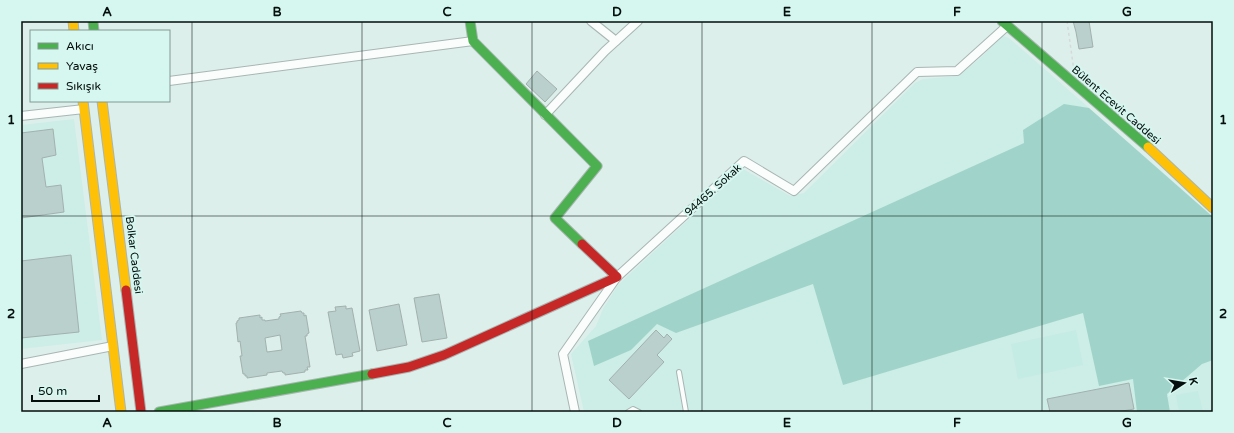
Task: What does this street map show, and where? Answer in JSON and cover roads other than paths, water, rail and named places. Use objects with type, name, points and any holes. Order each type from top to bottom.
[{"type":"street","points":[[160,412],[409,367],[444,355],[617,277],[555,218],[597,166],[473,41],[470,21]]},
{"type":"street","points":[[592,21],[616,41]]},
{"type":"street","points":[[545,115],[616,41],[638,21]]},
{"type":"street","name":"Bülent Ecevit Caddesi","points":[[1004,23],[1213,208]]},
{"type":"street","name":"94465. Sokak","points":[[575,412],[564,354],[617,277],[744,161],[794,191],[917,72],[957,71],[1004,23]]},
{"type":"street","points":[[170,81],[473,41]]},
{"type":"street","name":"Bolkar Caddesi","points":[[102,102],[141,412]]},
{"type":"street","points":[[21,116],[84,105],[121,412]]},
{"type":"street","points":[[21,364],[113,346]]},
{"type":"lane","points":[[679,372],[686,412]]},
{"type":"lane","points":[[628,412],[633,409],[639,412]]}]
